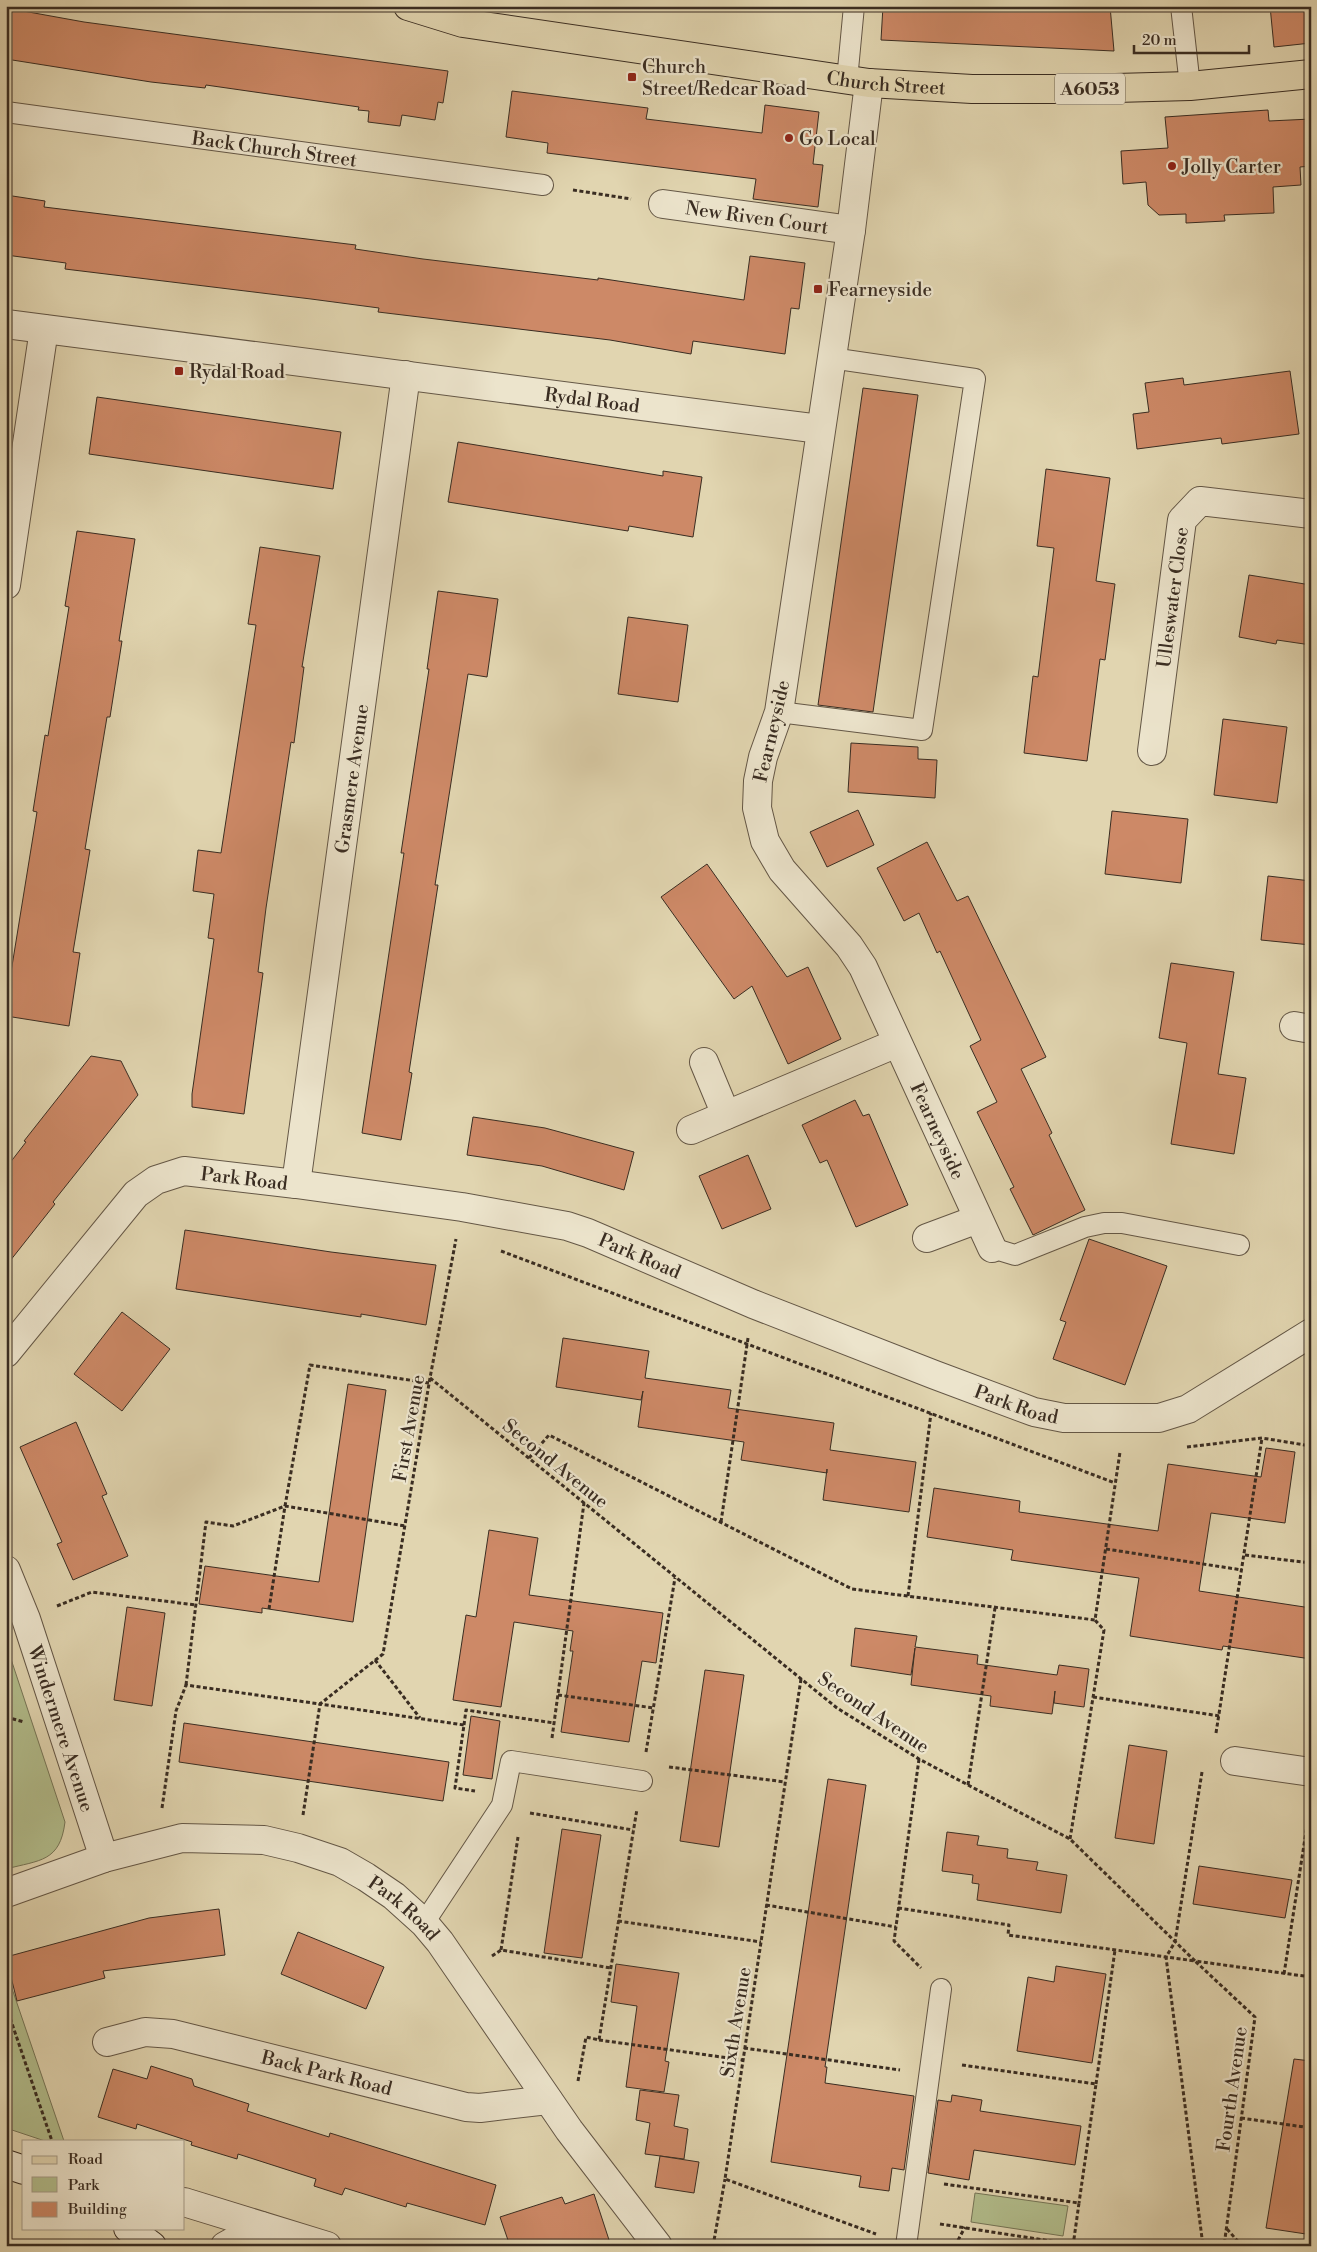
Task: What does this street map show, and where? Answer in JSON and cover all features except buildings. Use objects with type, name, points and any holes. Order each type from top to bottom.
[{"type":"main road","name":"Church Street","points":[[408,6],[463,23],[858,82],[1010,89],[1078,89],[1190,86],[1311,74]]},
{"type":"street","name":"Fearneyside","points":[[858,82],[851,230],[779,712],[763,757],[758,780],[757,808],[765,841],[782,870],[849,946],[863,967],[992,1248]]},
{"type":"street","name":"New Riven Court","points":[[663,204],[851,230]]},
{"type":"street","name":"Rydal Road","points":[[6,324],[820,429]]},
{"type":"street","points":[[6,585],[44,328]]},
{"type":"street","name":"Grasmere Avenue","points":[[296,1184],[406,375]]},
{"type":"street","name":"Ulleswater Close","points":[[1152,751],[1182,520],[1200,501],[1311,514]]},
{"type":"street","points":[[691,1130],[897,1043]]},
{"type":"street","points":[[704,1062],[726,1115]]},
{"type":"street","name":"Park Road","points":[[6,1353],[136,1194],[156,1180],[184,1171],[462,1207],[567,1226],[588,1233],[753,1304],[935,1375],[1034,1412],[1064,1418],[1159,1418],[1188,1409],[1311,1333]]},
{"type":"street","points":[[927,1238],[978,1219]]},
{"type":"street","name":"Windermere Avenue","points":[[6,1570],[26,1619],[104,1858]]},
{"type":"street","points":[[1235,1761],[1311,1772]]},
{"type":"street","name":"Park Road","points":[[6,1892],[104,1858],[182,1838],[264,1840],[298,1848],[340,1862],[394,1896],[424,1923],[464,1976],[569,2130],[658,2246]]},
{"type":"street","name":"Back Park Road","points":[[106,2042],[145,2032],[173,2034],[466,2107],[480,2108],[548,2100]]},
{"type":"street","points":[[6,2164],[22,2169]]},
{"type":"street","points":[[185,2202],[327,2246]]},
{"type":"street","points":[[225,2246],[261,2226]]},
{"type":"street","points":[[131,2230],[152,2246]]},
{"type":"lane","points":[[854,6],[858,82]]},
{"type":"lane","points":[[1181,6],[1190,86]]},
{"type":"lane","name":"Back Church Street","points":[[6,112],[542,186]]},
{"type":"lane","points":[[779,712],[922,730],[975,379],[831,358]]},
{"type":"lane","points":[[992,1248],[1015,1255],[1084,1227],[1104,1223],[1122,1223],[1239,1245]]},
{"type":"lane","points":[[424,1923],[504,1800],[510,1760],[549,1766],[643,1772]]},
{"type":"lane","points":[[906,2245],[941,1989]]},
{"type":"path","points":[[542,186],[663,204]]},
{"type":"path","name":"First Avenue","points":[[376,1660],[383,1654],[429,1383],[462,1207]]},
{"type":"path","points":[[493,1248],[1115,1482]]},
{"type":"path","points":[[720,1522],[753,1304]]},
{"type":"path","points":[[269,1608],[310,1365],[429,1383]]},
{"type":"path","points":[[908,1596],[935,1375]]},
{"type":"path","name":"Second Avenue","points":[[430,1378],[837,1708],[919,1759],[1070,1839],[1195,1961]]},
{"type":"path","points":[[1095,1620],[1125,1419]]},
{"type":"path","points":[[529,1458],[549,1435],[852,1588],[1095,1620],[1104,1630],[1070,1839]]},
{"type":"path","points":[[1179,1448],[1262,1438],[1311,1446]]},
{"type":"path","points":[[1235,1761],[1215,1741],[1262,1438]]},
{"type":"path","points":[[1120,1452],[1130,1451]]},
{"type":"path","points":[[549,1766],[584,1503]]},
{"type":"path","points":[[158,1844],[176,1710],[186,1685],[206,1522],[233,1526],[285,1506],[405,1526]]},
{"type":"path","points":[[1106,1549],[1242,1570]]},
{"type":"path","points":[[1245,1555],[1311,1564]]},
{"type":"path","points":[[599,2040],[675,1577]]},
{"type":"path","points":[[26,1619],[92,1592],[196,1605]]},
{"type":"path","points":[[968,1785],[996,1608]]},
{"type":"path","points":[[298,1848],[320,1704],[376,1660],[420,1718]]},
{"type":"path","name":"Sixth Avenue","points":[[713,2246],[725,2179],[801,1679]]},
{"type":"path","points":[[186,1685],[464,1725]]},
{"type":"path","points":[[558,1694],[654,1708]]},
{"type":"path","points":[[1093,1697],[1220,1716]]},
{"type":"path","points":[[554,1723],[466,1710],[455,1788],[504,1800],[522,1812],[633,1830]]},
{"type":"path","points":[[919,1759],[894,1941],[941,1989]]},
{"type":"path","points":[[1203,1768],[1175,1942],[1166,1957],[1203,2246]]},
{"type":"path","points":[[643,1772],[785,1782]]},
{"type":"path","points":[[1284,1974],[1311,1798]]},
{"type":"path","points":[[501,1950],[522,1812]]},
{"type":"path","points":[[766,1905],[896,1927]]},
{"type":"path","points":[[898,1908],[1009,1925],[1008,1936],[1311,1977]]},
{"type":"path","points":[[618,1921],[760,1942]]},
{"type":"path","points":[[464,1976],[501,1950],[610,1968]]},
{"type":"path","points":[[1073,2245],[1114,1950]]},
{"type":"path","name":"Fourth Avenue","points":[[1195,1961],[1255,2017],[1224,2246]]},
{"type":"path","points":[[6,2006],[52,2140]]},
{"type":"path","points":[[569,2130],[586,2037],[743,2060]]},
{"type":"path","points":[[744,2048],[1096,2084]]},
{"type":"path","points":[[1241,2118],[1311,2128]]},
{"type":"path","points":[[725,2179],[906,2245]]},
{"type":"path","points":[[915,2180],[1079,2204]]},
{"type":"path","points":[[910,2220],[1083,2246]]},
{"type":"path","points":[[956,2246],[965,2227]]},
{"type":"path","points":[[1226,2228],[1242,2246]]},
{"type":"green space","points":[[6,1644],[65,1822],[58,1845],[53,1852],[38,1861],[6,1869]]},
{"type":"green space","points":[[6,1971],[64,2140],[42,2140],[6,2128]]},
{"type":"green space","points":[[975,2193],[1068,2206],[1063,2236],[971,2222]]},
{"type":"place","name":"Church Street/Redcar Road","points":[[632,77]]},
{"type":"place","name":"Go Local","points":[[789,138]]},
{"type":"place","name":"Jolly Carter","points":[[1172,166]]},
{"type":"place","name":"Fearneyside","points":[[818,289]]},
{"type":"place","name":"Rydal Road","points":[[179,371]]}]
